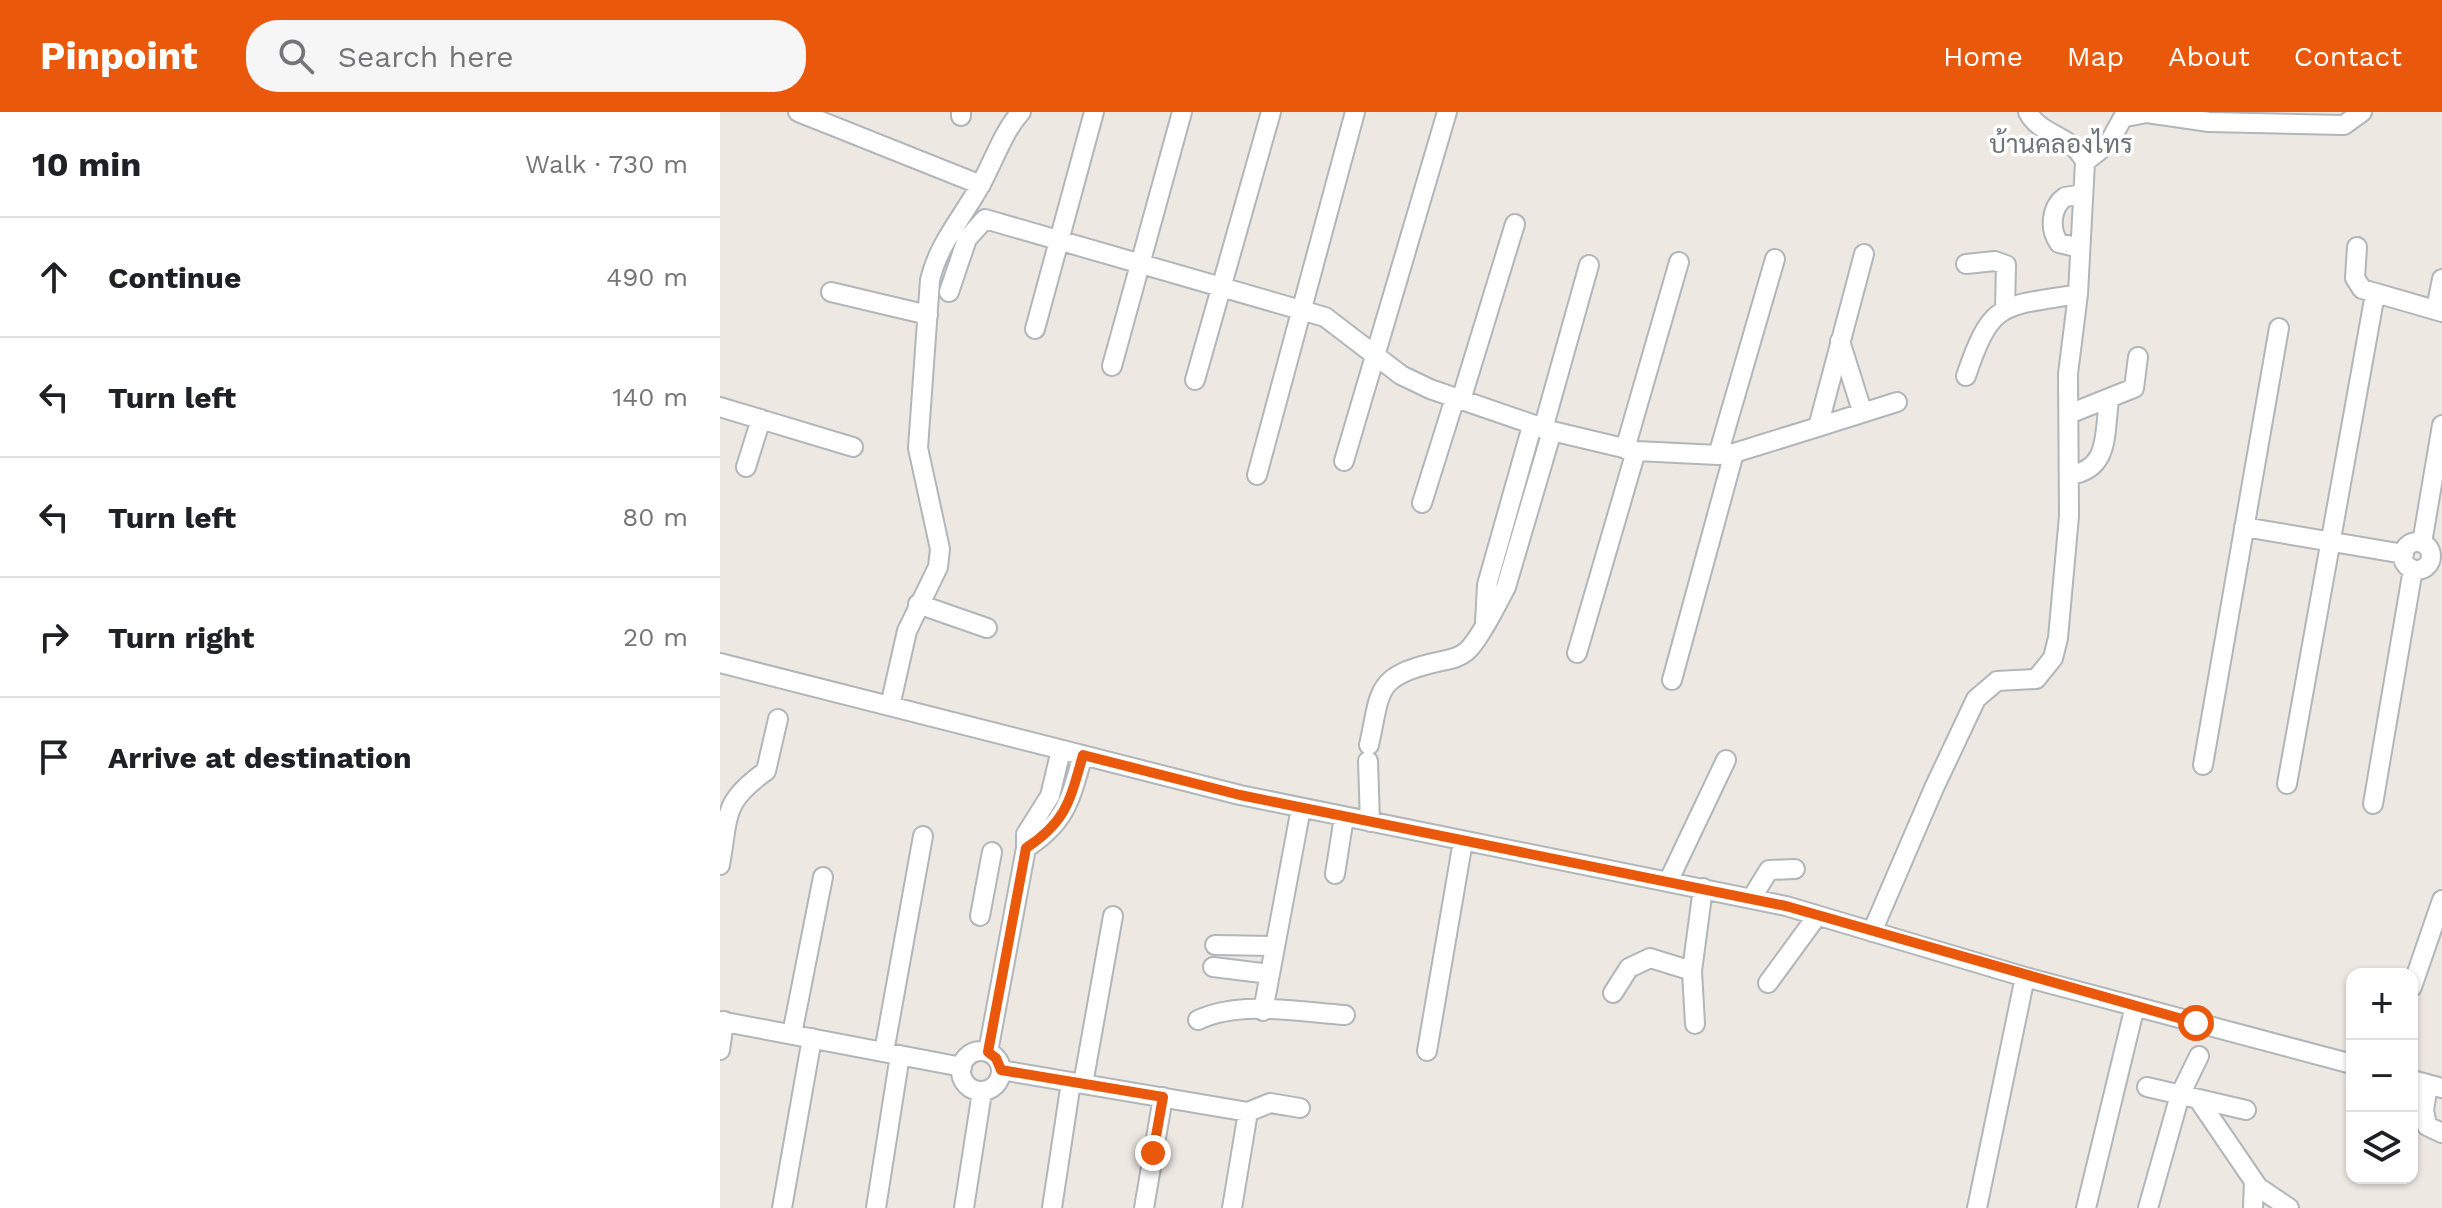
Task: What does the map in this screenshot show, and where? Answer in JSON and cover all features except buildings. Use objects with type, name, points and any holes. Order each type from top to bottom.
[{"type":"street","points":[[798,112],[981,185]]},
{"type":"street","points":[[890,706],[907,631],[938,567],[940,549],[918,448],[935,257],[981,185],[1011,124],[1021,112]]},
{"type":"street","points":[[1035,329],[1094,112]]},
{"type":"street","points":[[1112,366],[1182,112]]},
{"type":"street","points":[[1195,380],[1271,112]]},
{"type":"street","points":[[1257,475],[1355,112]]},
{"type":"street","points":[[1344,461],[1447,112]]},
{"type":"street","points":[[1872,932],[1976,699],[1989,684],[1997,681],[2036,679],[2053,658],[2062,593],[2070,475],[2068,374],[2078,294],[2085,162],[2079,148],[2042,128],[2028,112]]},
{"type":"street","points":[[2085,162],[2101,152],[2126,114],[2147,113],[2188,121],[2248,118],[2344,125],[2362,112]]},
{"type":"street","points":[[2080,248],[2059,243],[2054,236],[2053,213],[2065,197],[2083,194]]},
{"type":"street","points":[[949,292],[967,239],[985,219],[1325,317],[1401,375],[1542,429],[1630,450],[1726,454],[1897,402]]},
{"type":"street","points":[[1422,503],[1515,224]]},
{"type":"street","points":[[2357,247],[2357,284],[2375,294],[2439,311],[2442,279]]},
{"type":"street","points":[[1818,427],[1864,254]]},
{"type":"street","points":[[1672,680],[1775,259]]},
{"type":"street","points":[[1966,264],[1995,261],[2006,265],[2005,309]]},
{"type":"street","points":[[1577,653],[1679,262]]},
{"type":"street","points":[[1485,622],[1487,585],[1501,537],[1542,429],[1589,265]]},
{"type":"street","points":[[831,292],[928,315]]},
{"type":"street","points":[[1966,376],[1983,328],[2005,309],[2078,294]]},
{"type":"street","points":[[2287,784],[2375,294]]},
{"type":"street","points":[[2203,765],[2279,328]]},
{"type":"street","points":[[1840,341],[1862,411]]},
{"type":"street","points":[[2069,414],[2109,401],[2134,388],[2138,357]]},
{"type":"street","points":[[2070,475],[2087,472],[2097,461],[2109,401]]},
{"type":"street","points":[[720,407],[853,447]]},
{"type":"street","points":[[746,467],[761,419]]},
{"type":"street","points":[[2244,527],[2330,542],[2425,568],[2432,553],[2442,425]]},
{"type":"street","points":[[1370,822],[1368,753],[1386,682],[1398,674],[1454,658],[1467,651],[1485,622],[1506,587],[1520,541],[1542,429]]},
{"type":"street","points":[[1501,537],[1520,541]]},
{"type":"street","points":[[2373,804],[2408,562]]},
{"type":"street","points":[[918,604],[987,628]]},
{"type":"street","points":[[720,663],[1301,808],[1751,899],[2025,977],[2346,1061]]},
{"type":"street","points":[[720,865],[731,805],[740,789],[766,771],[778,719]]},
{"type":"street","points":[[988,1052],[1026,848],[1026,834],[1050,796],[1061,750]]},
{"type":"street","points":[[1026,848],[1049,833],[1063,816],[1083,755]]},
{"type":"street","points":[[1668,882],[1726,760]]},
{"type":"street","points":[[1263,1011],[1301,808]]},
{"type":"street","points":[[1335,874],[1344,817]]},
{"type":"street","points":[[876,1208],[892,1053],[923,836]]},
{"type":"street","points":[[1427,1051],[1463,841]]},
{"type":"street","points":[[980,916],[992,852]]},
{"type":"street","points":[[1751,899],[1769,870],[1795,869]]},
{"type":"street","points":[[988,876],[1020,881]]},
{"type":"street","points":[[792,1034],[823,877]]},
{"type":"street","points":[[1695,1024],[1692,971],[1703,888]]},
{"type":"street","points":[[2418,970],[2442,900]]},
{"type":"street","points":[[1052,1208],[1113,916]]},
{"type":"street","points":[[1768,983],[1817,916]]},
{"type":"street","points":[[1215,945],[1275,946]]},
{"type":"street","points":[[1613,993],[1629,968],[1650,958],[1692,971]]},
{"type":"street","points":[[1213,967],[1270,974]]},
{"type":"street","points":[[1977,1208],[2025,977]]},
{"type":"street","points":[[2086,1208],[2135,1006]]},
{"type":"street","points":[[1198,1020],[1212,1014],[1263,1011],[1345,1015]]},
{"type":"street","points":[[720,1050],[722,1021],[962,1067]]},
{"type":"street","points":[[782,1208],[812,1038]]},
{"type":"street","points":[[988,1052],[996,1058],[1001,1070],[994,1087],[982,1092],[965,1083],[962,1067],[971,1054],[988,1052]]},
{"type":"street","points":[[2148,1208],[2189,1097],[2199,1056]]},
{"type":"street","points":[[1001,1070],[1248,1112],[1270,1103],[1300,1108]]},
{"type":"street","points":[[2427,1084],[2424,1120],[2427,1126],[2442,1133]]},
{"type":"street","points":[[2147,1087],[2246,1110]]},
{"type":"street","points":[[964,1208],[982,1092]]},
{"type":"street","points":[[1144,1208],[1163,1097]]},
{"type":"street","points":[[2189,1097],[2254,1181],[2289,1208]]},
{"type":"street","points":[[1232,1208],[1248,1112]]},
{"type":"street","points":[[2253,1208],[2254,1181]]},
{"type":"district","name":"บ้านคลองไทร","points":[[2061,144]]},
{"type":"route","points":[[1153,1153],[1163,1097],[1001,1070],[996,1058],[988,1052],[1026,848],[1049,833],[1063,816],[1083,755],[1240,795],[1786,906],[2025,977],[2196,1023]]}]
